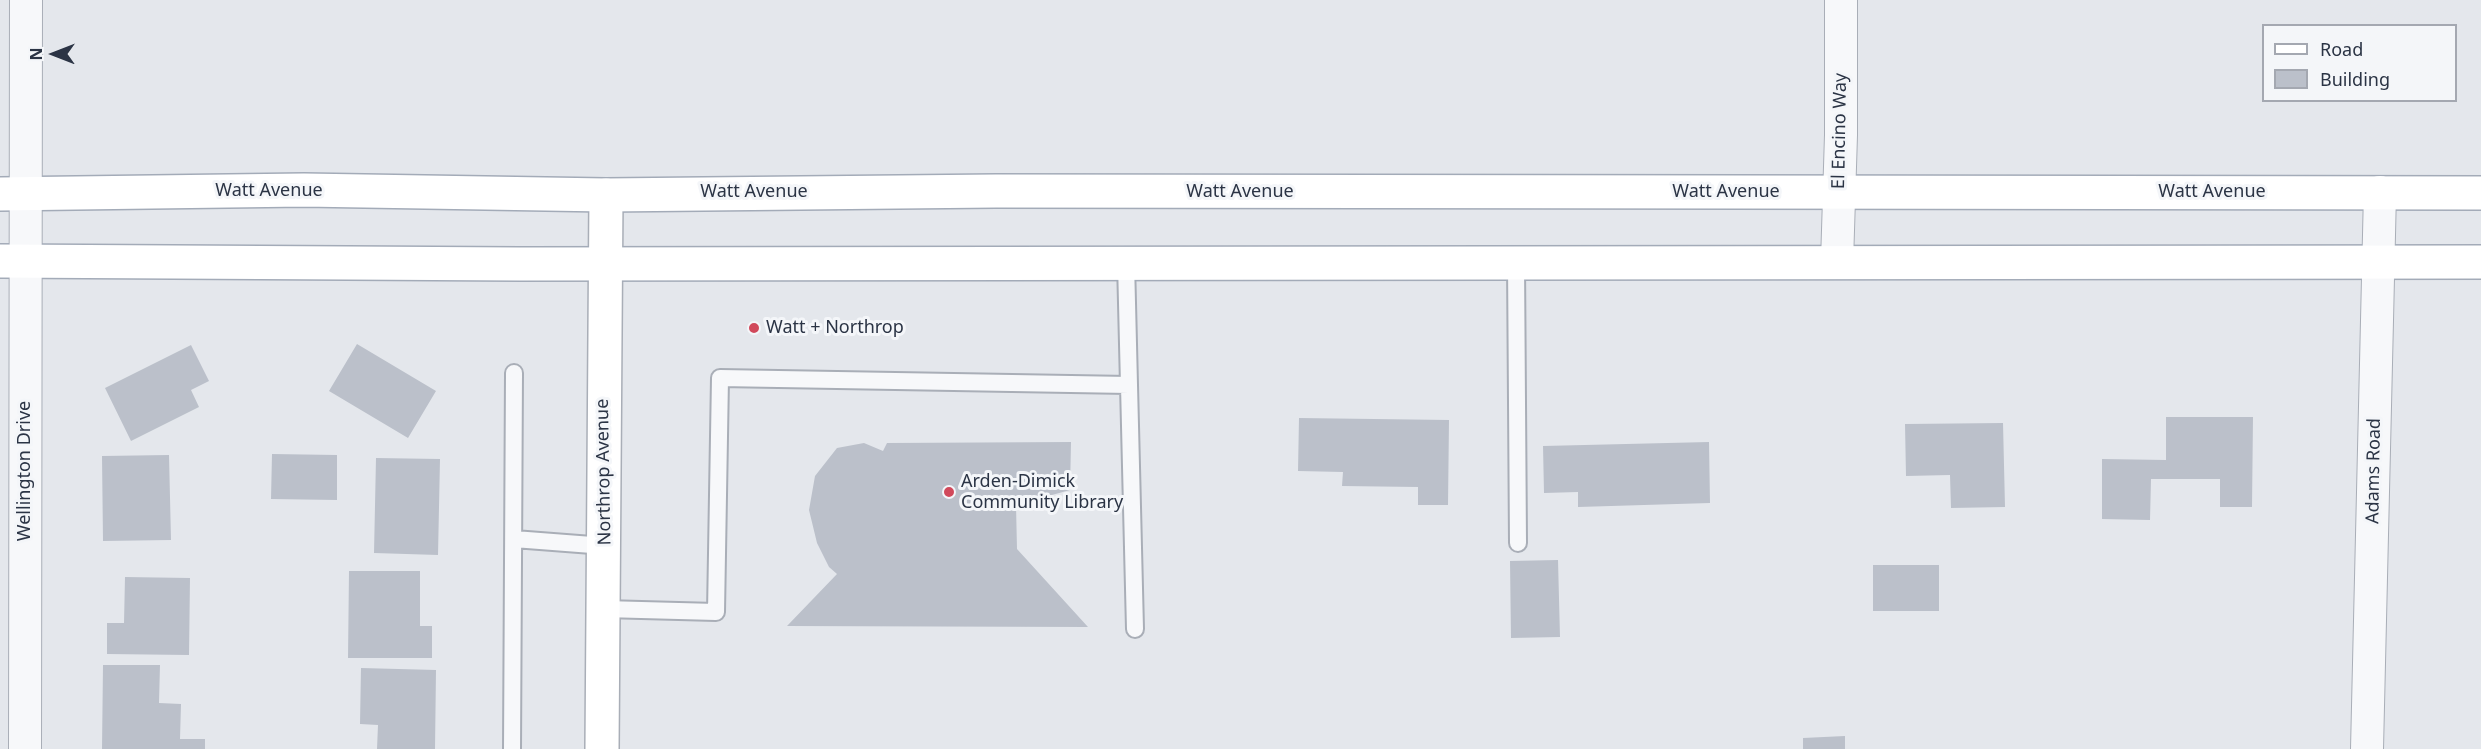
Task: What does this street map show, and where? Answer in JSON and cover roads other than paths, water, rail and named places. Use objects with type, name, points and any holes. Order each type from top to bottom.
[{"type":"main road","name":"Watt Avenue","points":[[13,194],[304,190],[606,195],[972,191],[2481,193]]},
{"type":"main road","name":"Northrop Avenue","points":[[602,749],[606,195]]},
{"type":"main road","points":[[12,261],[2481,262]]},
{"type":"street","name":"Wellington Drive","points":[[25,749],[12,261],[13,194],[26,0]]},
{"type":"street","name":"El Encino Way","points":[[1837,262],[1841,0]]},
{"type":"street","name":"Adams Road","points":[[2367,749],[2380,192]]},
{"type":"lane","points":[[1126,262],[1136,629]]},
{"type":"lane","points":[[1516,262],[1518,543]]},
{"type":"lane","points":[[512,749],[514,373]]},
{"type":"lane","points":[[604,609],[716,612],[720,378],[1130,385]]},
{"type":"lane","points":[[514,539],[605,546]]},
{"type":"place","name":"Watt + Northrop","points":[[754,328]]},
{"type":"place","name":"Arden-Dimick Community Library","points":[[949,492]]}]
